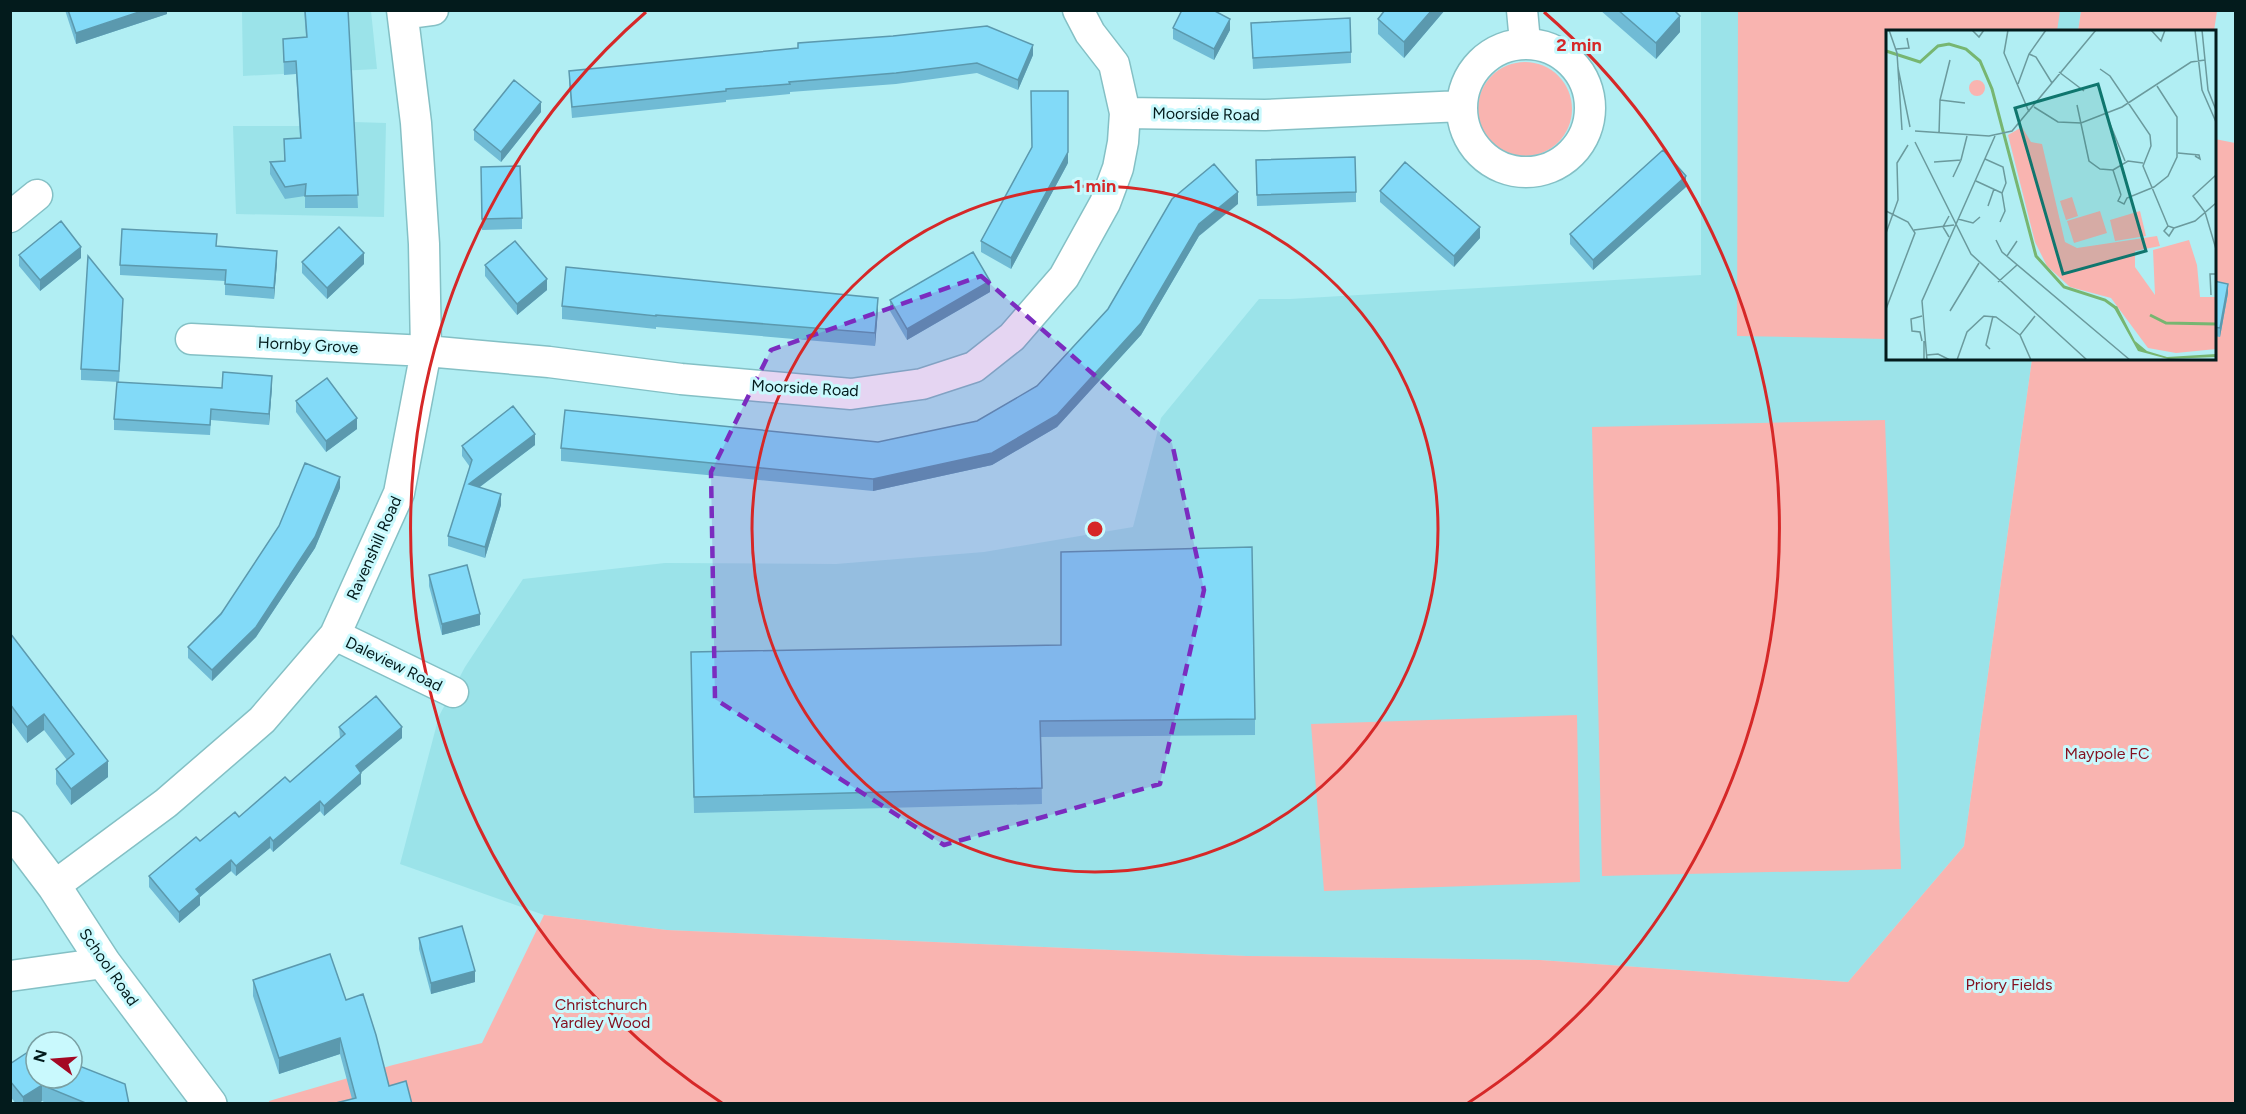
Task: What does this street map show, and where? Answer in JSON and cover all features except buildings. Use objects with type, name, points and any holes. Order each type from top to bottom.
[{"type":"street","points":[[403,12],[433,10]]},
{"type":"street","points":[[1078,10],[1090,33],[1114,64],[1125,113]]},
{"type":"street","points":[[1522,10],[1525,42]]},
{"type":"street","name":"Ravenshill Road","points":[[54,886],[166,803],[262,720],[335,635],[399,493],[426,351],[424,244],[416,123],[403,12]]},
{"type":"street","points":[[1525,42],[1558,50],[1583,74],[1592,107],[1583,140],[1559,164],[1533,172],[1506,170],[1482,155],[1467,133],[1461,106],[1470,74],[1494,51],[1525,42]]},
{"type":"street","name":"Moorside Road","points":[[426,351],[681,379],[851,394],[922,384],[974,367],[1012,337],[1064,277],[1105,203],[1118,168],[1124,142],[1125,113],[1265,115],[1461,106]]},
{"type":"street","points":[[10,217],[38,195]]},
{"type":"street","name":"Hornby Grove","points":[[190,339],[426,351]]},
{"type":"street","name":"Daleview Road","points":[[335,635],[453,692]]},
{"type":"street","name":"School Road","points":[[10,828],[54,886],[104,963],[210,1104]]},
{"type":"street","points":[[10,976],[104,963]]},
{"type":"highlighted area","points":[[981,276],[1172,443],[1204,590],[1160,784],[944,845],[715,699],[711,472],[771,350]]},
{"type":"shaded area","points":[[242,11],[371,11],[377,69],[243,76]]},
{"type":"shaded area","points":[[1701,11],[2081,11],[2078,30],[1886,30],[1886,360],[2032,360],[1964,846],[1848,982],[1540,960],[1247,956],[667,930],[544,915],[400,864],[439,716],[465,667],[523,579],[665,563],[836,564],[984,552],[1133,527],[1161,418],[1259,299],[1701,275]]},
{"type":"shaded area","points":[[354,122],[386,123],[384,217],[236,214],[233,126],[299,126]]},
{"type":"green space","points":[[2081,10],[2217,11],[2214,30],[2078,30]]},
{"type":"green space","points":[[1738,11],[2060,11],[2057,30],[1886,30],[1886,339],[1737,336]]},
{"type":"green space","points":[[1525,62],[1543,66],[1558,76],[1568,91],[1572,109],[1568,127],[1558,142],[1543,152],[1525,156],[1507,152],[1492,142],[1482,127],[1478,109],[1482,91],[1492,76],[1507,66]]},
{"type":"green space","points":[[2216,139],[2235,143],[2235,1103],[270,1104],[269,1101],[393,1065],[482,1043],[544,915],[667,930],[1247,956],[1540,960],[1848,982],[1964,846],[2032,360],[2216,360]]},
{"type":"green space","points":[[1885,420],[1901,869],[1602,876],[1592,427]]},
{"type":"green space","points":[[1577,715],[1580,882],[1324,891],[1311,724]]},
{"type":"park label","name":"Maypole FC","points":[[2107,753]]},
{"type":"park label","name":"Priory Fields","points":[[2009,984]]},
{"type":"park label","name":"Christchurch Yardley Wood","points":[[601,1013]]}]
